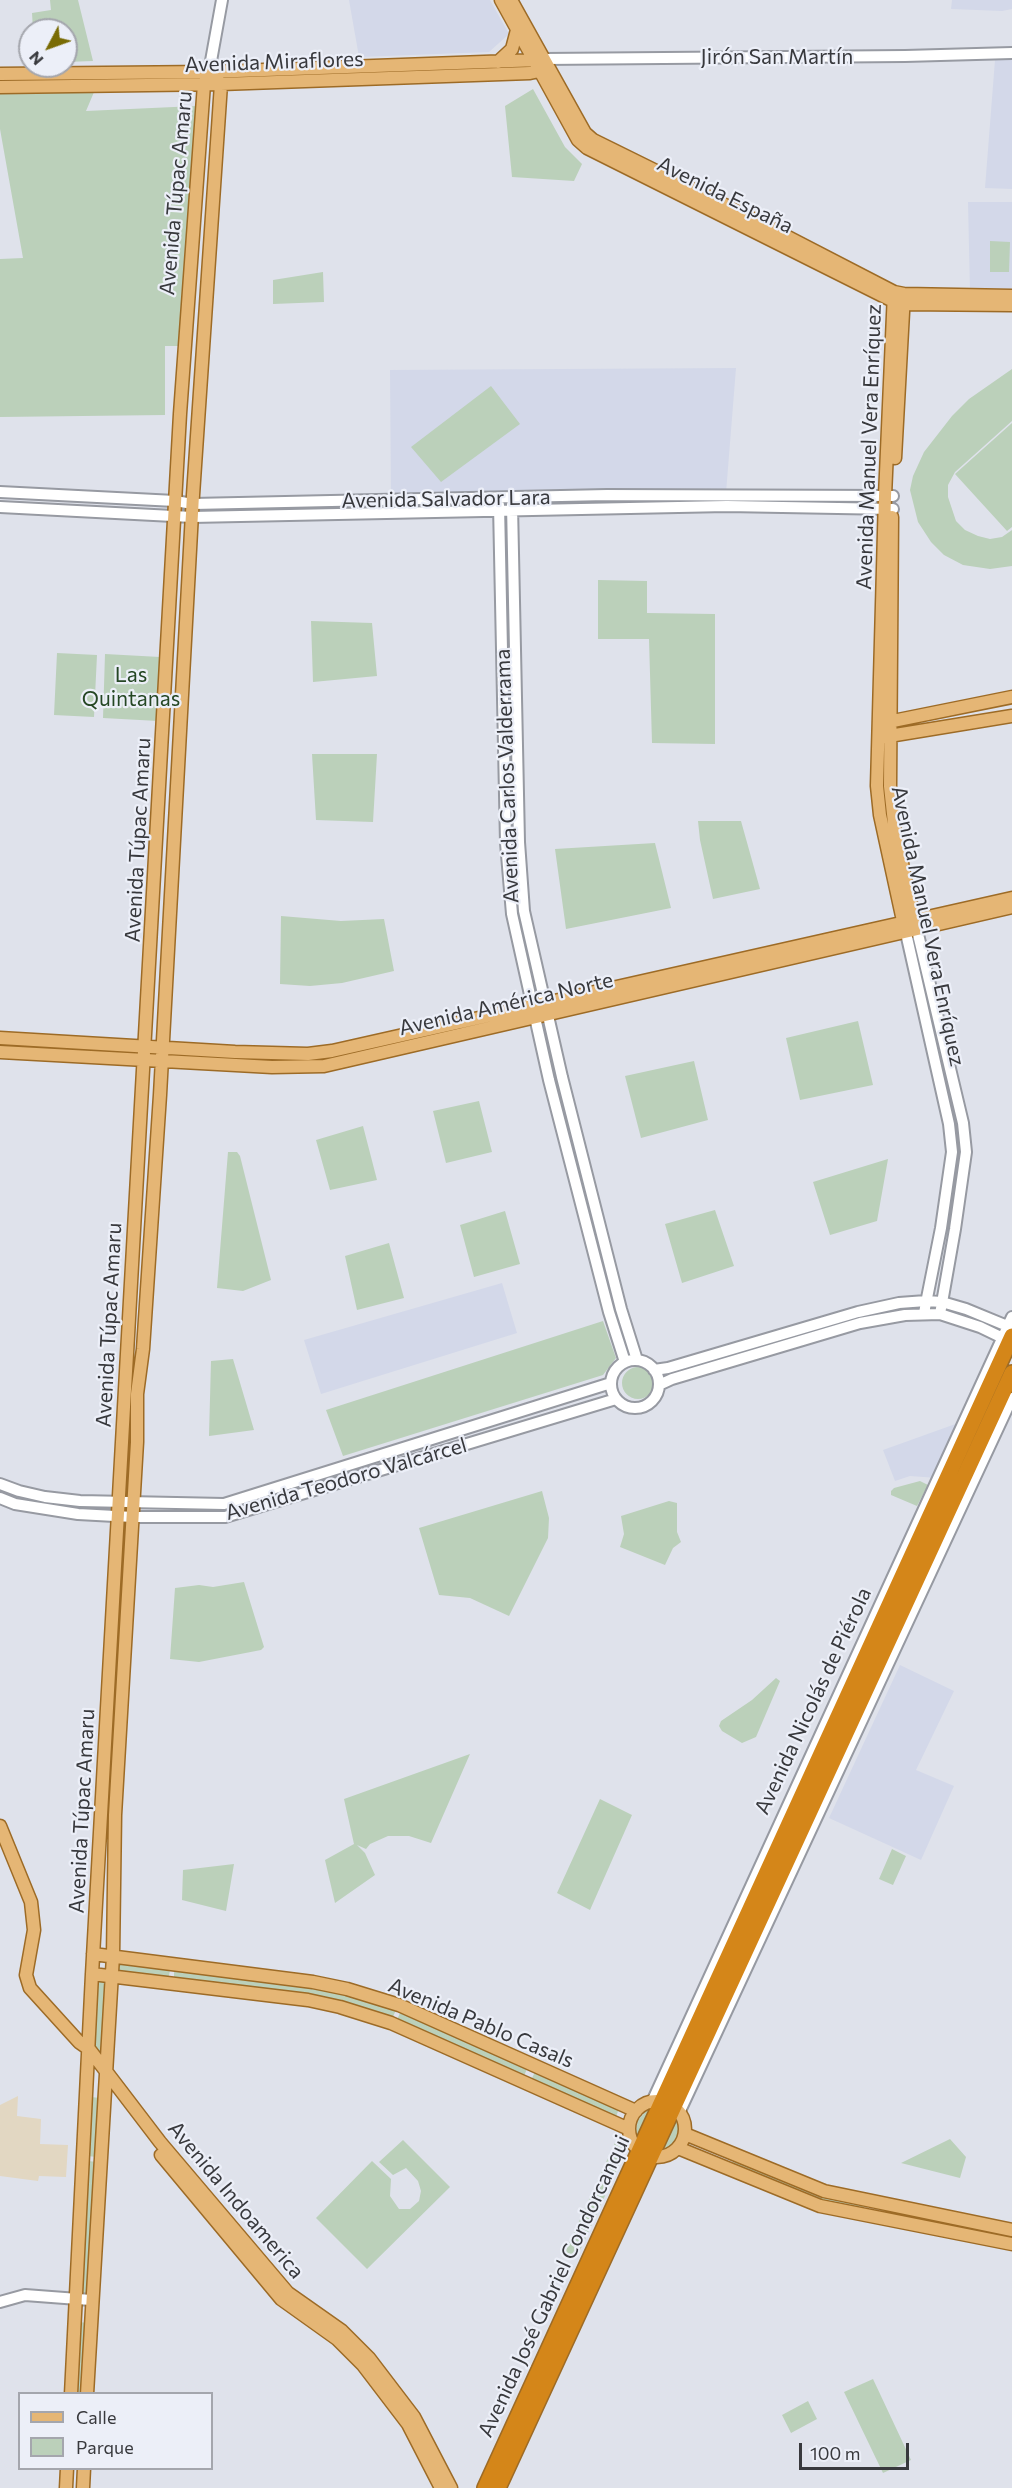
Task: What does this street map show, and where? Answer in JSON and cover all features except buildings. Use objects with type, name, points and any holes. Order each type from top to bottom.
[{"type":"highway","name":"Avenida Nicolás de Piérola","points":[[667,2106],[682,2047],[1010,1333]]},
{"type":"highway","name":"Avenida Nicolás de Piérola","points":[[667,2106],[694,2072],[873,1684],[1012,1373]]},
{"type":"highway","name":"Avenida José Gabriel Condorcanqui","points":[[485,2488],[667,2106]]},
{"type":"highway","name":"Avenida José Gabriel Condorcanqui","points":[[498,2488],[531,2430],[567,2350],[645,2154]]},
{"type":"main road","name":"Avenida España","points":[[501,0],[517,30],[588,137],[747,216],[880,286],[889,285],[898,294],[1012,296]]},
{"type":"main road","name":"Avenida España","points":[[511,0],[578,140],[586,148],[746,226],[898,294],[1012,305]]},
{"type":"main road","points":[[498,63],[512,49],[517,30]]},
{"type":"main road","name":"Avenida Miraflores","points":[[0,87],[313,67],[498,63],[541,65]]},
{"type":"main road","name":"Avenida Miraflores","points":[[0,74],[221,84],[314,81],[541,65]]},
{"type":"main road","points":[[313,67],[314,81]]},
{"type":"main road","name":"Avenida Túpac Amaru","points":[[71,2392],[84,2158],[85,2050],[92,1974],[146,1046],[174,517],[198,154],[204,84],[209,72],[221,84],[192,517],[161,1083],[143,1349],[137,1394],[134,1503],[115,1815],[112,1976],[87,2392]]},
{"type":"main road","points":[[198,154],[217,155]]},
{"type":"main road","name":"Avenida Manuel Vera Enríquez","points":[[898,294],[889,503],[885,730],[892,813],[910,926]]},
{"type":"main road","name":"Avenida Manuel Vera Enríquez","points":[[885,730],[891,697],[887,579]]},
{"type":"main road","points":[[891,697],[899,710],[914,716]]},
{"type":"main road","points":[[885,730],[914,716],[1012,698]]},
{"type":"main road","points":[[885,730],[1012,716]]},
{"type":"main road","name":"Avenida América Norte","points":[[0,1052],[272,1067],[324,1066],[533,1012],[910,926],[1012,898]]},
{"type":"main road","name":"Avenida América Norte","points":[[910,926],[1012,908]]},
{"type":"main road","name":"Avenida América Norte","points":[[0,1038],[288,1054],[332,1051],[533,1012]]},
{"type":"main road","points":[[192,1049],[192,1063]]},
{"type":"main road","points":[[144,1080],[161,1083]]},
{"type":"main road","points":[[0,1826],[31,1902],[34,1930],[26,1966],[27,1982],[105,2077]]},
{"type":"main road","name":"Avenida Pablo Casals","points":[[93,1954],[313,1982],[347,1989],[399,2005],[636,2111]]},
{"type":"main road","name":"Avenida Pablo Casals","points":[[92,1974],[308,2000],[340,2007],[391,2023],[629,2129]]},
{"type":"main road","name":"Avenida Indoamerica","points":[[105,2077],[190,2192],[264,2281],[297,2312],[337,2339],[363,2365],[408,2424],[441,2488]]},
{"type":"main road","name":"Avenida Indoamerica","points":[[105,2077],[288,2293],[342,2331],[369,2358],[414,2416],[452,2488]]},
{"type":"main road","points":[[667,2106],[685,2126],[685,2134],[678,2148],[668,2155],[645,2154],[633,2143],[629,2129],[636,2111],[667,2106]]},
{"type":"main road","points":[[685,2134],[824,2191],[1012,2230]]},
{"type":"main road","points":[[678,2148],[819,2206],[1012,2244]]},
{"type":"main road","points":[[726,2169],[733,2154]]},
{"type":"main road","points":[[84,2158],[100,2159]]},
{"type":"main road","points":[[66,2488],[67,2470]]},
{"type":"main road","points":[[83,2488],[84,2470]]},
{"type":"street","points":[[209,72],[222,0]]},
{"type":"street","name":"Jirón San Martín","points":[[541,65],[1012,53]]},
{"type":"street","name":"Avenida Salvador Lara","points":[[0,492],[175,501],[193,504],[499,505]]},
{"type":"street","points":[[607,495],[608,508]]},
{"type":"street","name":"Avenida Salvador Lara","points":[[0,507],[192,517],[499,505],[607,495],[889,503]]},
{"type":"street","points":[[86,496],[86,511]]},
{"type":"street","name":"Avenida Salvador Lara","points":[[512,504],[608,508],[889,503]]},
{"type":"street","name":"Avenida Carlos Valderrama","points":[[512,504],[520,879],[524,911],[546,1009],[621,1308],[637,1360]]},
{"type":"street","name":"Avenida Carlos Valderrama","points":[[499,505],[506,843],[512,914],[533,1012],[609,1312],[625,1362]]},
{"type":"street","name":"Avenida Manuel Vera Enríquez","points":[[910,926],[949,1124],[952,1152],[941,1228],[924,1313]]},
{"type":"street","name":"Avenida Manuel Vera Enríquez","points":[[910,926],[963,1123],[966,1152],[956,1229],[940,1314]]},
{"type":"street","points":[[654,1370],[668,1368],[858,1312],[926,1301],[942,1302],[966,1309],[1010,1333]]},
{"type":"street","points":[[659,1385],[672,1378],[860,1323],[924,1313],[940,1314],[980,1327],[1010,1333]]},
{"type":"street","points":[[637,1360],[644,1362],[654,1370],[659,1385],[655,1397],[644,1406],[629,1407],[616,1399],[611,1383],[615,1371],[625,1362],[637,1360]]},
{"type":"street","name":"Avenida Teodoro Valcárcel","points":[[0,1484],[45,1497],[119,1502],[211,1504],[238,1500],[611,1383]]},
{"type":"street","name":"Avenida Nicolás de Piérola","points":[[873,1684],[1012,1398]]},
{"type":"street","name":"Avenida Teodoro Valcárcel","points":[[0,1497],[15,1504],[42,1509],[118,1517],[212,1518],[238,1515],[616,1399]]},
{"type":"street","points":[[529,1409],[534,1423]]},
{"type":"street","points":[[42,1509],[45,1497]]},
{"type":"street","points":[[0,2302],[25,2295],[91,2300]]},
{"type":"shaded area","points":[[349,0],[490,0],[509,34],[489,52],[359,57]]},
{"type":"shaded area","points":[[952,0],[1012,0],[1012,9],[1002,11],[951,9]]},
{"type":"shaded area","points":[[995,60],[1012,60],[1012,189],[985,188]]},
{"type":"shaded area","points":[[968,202],[1012,202],[1012,291],[970,291]]},
{"type":"shaded area","points":[[736,368],[726,493],[391,499],[390,370]]},
{"type":"shaded area","points":[[502,1283],[517,1333],[321,1394],[304,1340]]},
{"type":"shaded area","points":[[961,1422],[937,1478],[910,1476],[895,1481],[883,1450]]},
{"type":"shaded area","points":[[900,1665],[954,1691],[916,1770],[954,1786],[921,1860],[829,1818]]},
{"type":"shaded area","points":[[18,2096],[17,2116],[41,2119],[40,2144],[68,2145],[66,2177],[39,2176],[38,2181],[0,2176],[0,2105]]},
{"type":"green space","points":[[50,0],[78,0],[93,61],[78,62],[78,18],[32,18],[32,13],[51,10]]},
{"type":"green space","points":[[97,85],[86,111],[196,106],[184,346],[165,346],[165,415],[0,417],[0,259],[23,258],[0,129],[0,87]]},
{"type":"green space","points":[[533,89],[565,147],[582,164],[574,181],[512,177],[505,106]]},
{"type":"green space","points":[[990,241],[1010,242],[1009,272],[990,272]]},
{"type":"green space","points":[[323,272],[324,302],[273,304],[273,280]]},
{"type":"green space","points":[[1012,369],[1012,421],[955,472],[948,485],[948,497],[956,521],[965,530],[990,539],[1002,537],[1012,530],[1012,566],[990,569],[963,565],[944,555],[931,542],[918,522],[910,490],[913,476],[924,452],[952,416],[969,399]]},
{"type":"green space","points":[[491,386],[520,424],[441,482],[411,447]]},
{"type":"green space","points":[[1012,423],[1012,527],[1007,531],[955,474]]},
{"type":"green space","points":[[736,496],[873,499],[872,505],[736,503]]},
{"type":"green space","points":[[598,580],[647,581],[647,613],[715,614],[715,744],[652,743],[649,639],[598,639]]},
{"type":"green space","points":[[311,621],[372,623],[377,676],[313,682]]},
{"type":"green space","points":[[57,653],[97,655],[94,717],[54,715]]},
{"type":"green space","name":"Las Quintanas","points":[[105,654],[160,657],[158,721],[103,718]]},
{"type":"green space","points":[[312,754],[377,754],[373,822],[316,820]]},
{"type":"green space","points":[[698,821],[741,821],[760,889],[713,899]]},
{"type":"green space","points":[[655,843],[671,908],[566,929],[555,849]]},
{"type":"green space","points":[[281,916],[341,921],[384,919],[394,971],[342,983],[310,986],[280,984]]},
{"type":"green space","points":[[858,1021],[873,1085],[800,1100],[786,1038]]},
{"type":"green space","points":[[694,1061],[708,1120],[641,1138],[625,1076]]},
{"type":"green space","points":[[479,1101],[492,1152],[446,1163],[433,1111]]},
{"type":"green space","points":[[363,1126],[377,1180],[330,1190],[316,1140]]},
{"type":"green space","points":[[228,1152],[237,1152],[240,1156],[271,1280],[243,1291],[217,1288]]},
{"type":"green space","points":[[888,1159],[877,1221],[830,1235],[813,1182]]},
{"type":"green space","points":[[715,1210],[734,1266],[682,1283],[665,1224]]},
{"type":"green space","points":[[505,1211],[520,1264],[474,1277],[460,1225]]},
{"type":"green space","points":[[389,1243],[404,1298],[357,1310],[345,1256]]},
{"type":"green space","points":[[603,1321],[616,1358],[603,1375],[343,1456],[326,1410]]},
{"type":"green space","points":[[233,1359],[254,1430],[209,1436],[211,1361]]},
{"type":"green space","points":[[638,1367],[649,1372],[654,1383],[649,1394],[638,1399],[627,1394],[622,1383],[627,1372]]},
{"type":"green space","points":[[920,1481],[928,1485],[917,1506],[891,1495],[894,1488]]},
{"type":"green space","points":[[542,1491],[549,1518],[548,1538],[509,1616],[470,1598],[439,1595],[419,1528]]},
{"type":"green space","points":[[669,1501],[677,1503],[677,1532],[681,1542],[673,1548],[665,1565],[620,1547],[624,1534],[621,1516]]},
{"type":"green space","points":[[244,1582],[264,1647],[261,1650],[199,1662],[170,1659],[175,1588],[199,1585],[213,1587]]},
{"type":"green space","points":[[776,1678],[780,1681],[756,1737],[742,1743],[722,1731],[719,1726],[721,1721],[752,1700]]},
{"type":"green space","points":[[470,1754],[431,1843],[409,1836],[388,1836],[370,1844],[366,1849],[357,1845],[365,1853],[375,1875],[335,1903],[325,1860],[354,1844],[344,1799]]},
{"type":"green space","points":[[600,1799],[632,1815],[590,1910],[557,1893]]},
{"type":"green space","points":[[892,1849],[906,1856],[893,1885],[879,1879]]},
{"type":"green space","points":[[234,1864],[226,1911],[182,1900],[183,1870]]},
{"type":"green space","points":[[117,1963],[170,1970],[168,1981],[115,1974]]},
{"type":"green space","points":[[174,1970],[310,1987],[345,1994],[396,2010],[391,2021],[326,1999],[174,1983]]},
{"type":"green space","points":[[95,1981],[105,1982],[102,2051],[92,2051]]},
{"type":"green space","points":[[400,2013],[527,2069],[523,2078],[396,2022]]},
{"type":"green space","points":[[535,2072],[619,2109],[615,2119],[530,2082]]},
{"type":"green space","points":[[91,2097],[100,2098],[97,2157],[87,2156]]},
{"type":"green space","points":[[657,2106],[636,2142],[638,2120],[650,2107]]},
{"type":"green space","points":[[675,2115],[679,2120],[678,2138],[672,2148],[658,2155]]},
{"type":"green space","points":[[619,2134],[625,2152],[577,2257],[565,2252]]},
{"type":"green space","points":[[950,2139],[966,2157],[960,2178],[901,2163]]},
{"type":"green space","points":[[403,2140],[450,2187],[367,2269],[316,2218],[372,2161],[391,2179],[390,2196],[399,2209],[410,2209],[419,2201],[421,2191],[418,2181],[406,2168],[393,2175],[379,2162]]},
{"type":"green space","points":[[735,2158],[865,2203],[863,2214],[815,2203],[730,2167]]},
{"type":"green space","points":[[88,2161],[97,2162],[90,2294],[80,2294]]},
{"type":"green space","points":[[78,2322],[89,2323],[85,2392],[73,2392]]},
{"type":"green space","points":[[873,2379],[911,2460],[883,2473],[844,2392]]},
{"type":"green space","points":[[808,2401],[817,2419],[791,2433],[782,2415]]}]
